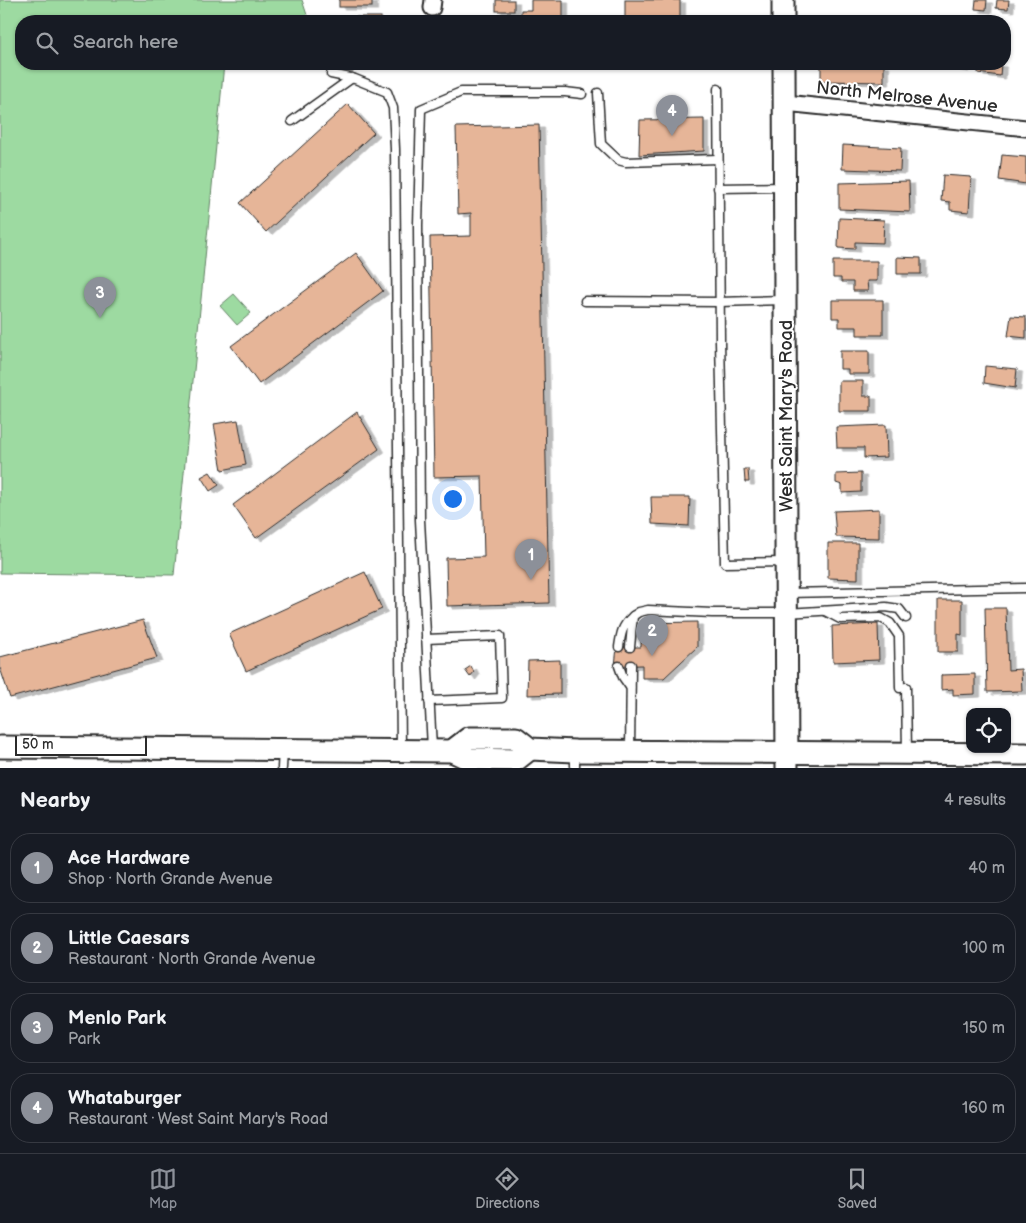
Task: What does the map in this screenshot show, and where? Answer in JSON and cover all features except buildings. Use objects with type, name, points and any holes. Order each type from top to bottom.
[{"type":"main road","points":[[783,0],[783,15]]},
{"type":"main road","name":"West Saint Mary's Road","points":[[784,70],[787,760]]},
{"type":"main road","points":[[0,748],[282,758],[401,750],[442,750],[469,738],[516,738],[530,749],[575,760],[630,752],[787,760],[1026,754]]},
{"type":"street","name":"North Melrose Avenue","points":[[785,104],[1026,128]]},
{"type":"lane","points":[[331,74],[352,78],[387,92],[393,108],[396,168],[401,750]]},
{"type":"lane","points":[[292,121],[352,78]]},
{"type":"lane","points":[[718,89],[719,302],[725,563],[786,562]]},
{"type":"lane","points":[[442,750],[429,701],[420,511],[418,224],[421,109],[461,92],[564,92],[582,94]]},
{"type":"lane","points":[[598,93],[600,144],[618,160],[626,162],[718,159]]},
{"type":"lane","points":[[718,188],[785,186]]},
{"type":"lane","points":[[585,301],[719,302],[786,300]]},
{"type":"lane","points":[[619,647],[625,623],[639,612],[648,610],[712,613],[786,603],[1026,588]]},
{"type":"lane","points":[[786,603],[824,611],[899,609],[906,618]]},
{"type":"lane","points":[[824,611],[840,619],[881,618],[890,623],[899,636],[903,687],[920,756]]},
{"type":"lane","points":[[630,647],[633,616]]},
{"type":"lane","points":[[426,639],[500,636],[502,698],[429,701]]},
{"type":"lane","points":[[630,752],[631,665]]},
{"type":"lane","points":[[619,666],[623,677],[630,687]]},
{"type":"green space","points":[[0,0],[302,0],[307,15],[15,15],[15,70],[223,70],[174,575],[0,573]]},
{"type":"green space","points":[[234,294],[251,313],[237,325],[220,306]]},
{"type":"place","name":"Whataburger","points":[[672,136]]},
{"type":"place","name":"Menlo Park","points":[[100,318]]},
{"type":"place","name":"Ace Hardware","points":[[531,580]]},
{"type":"place","name":"Little Caesars","points":[[652,656]]}]
